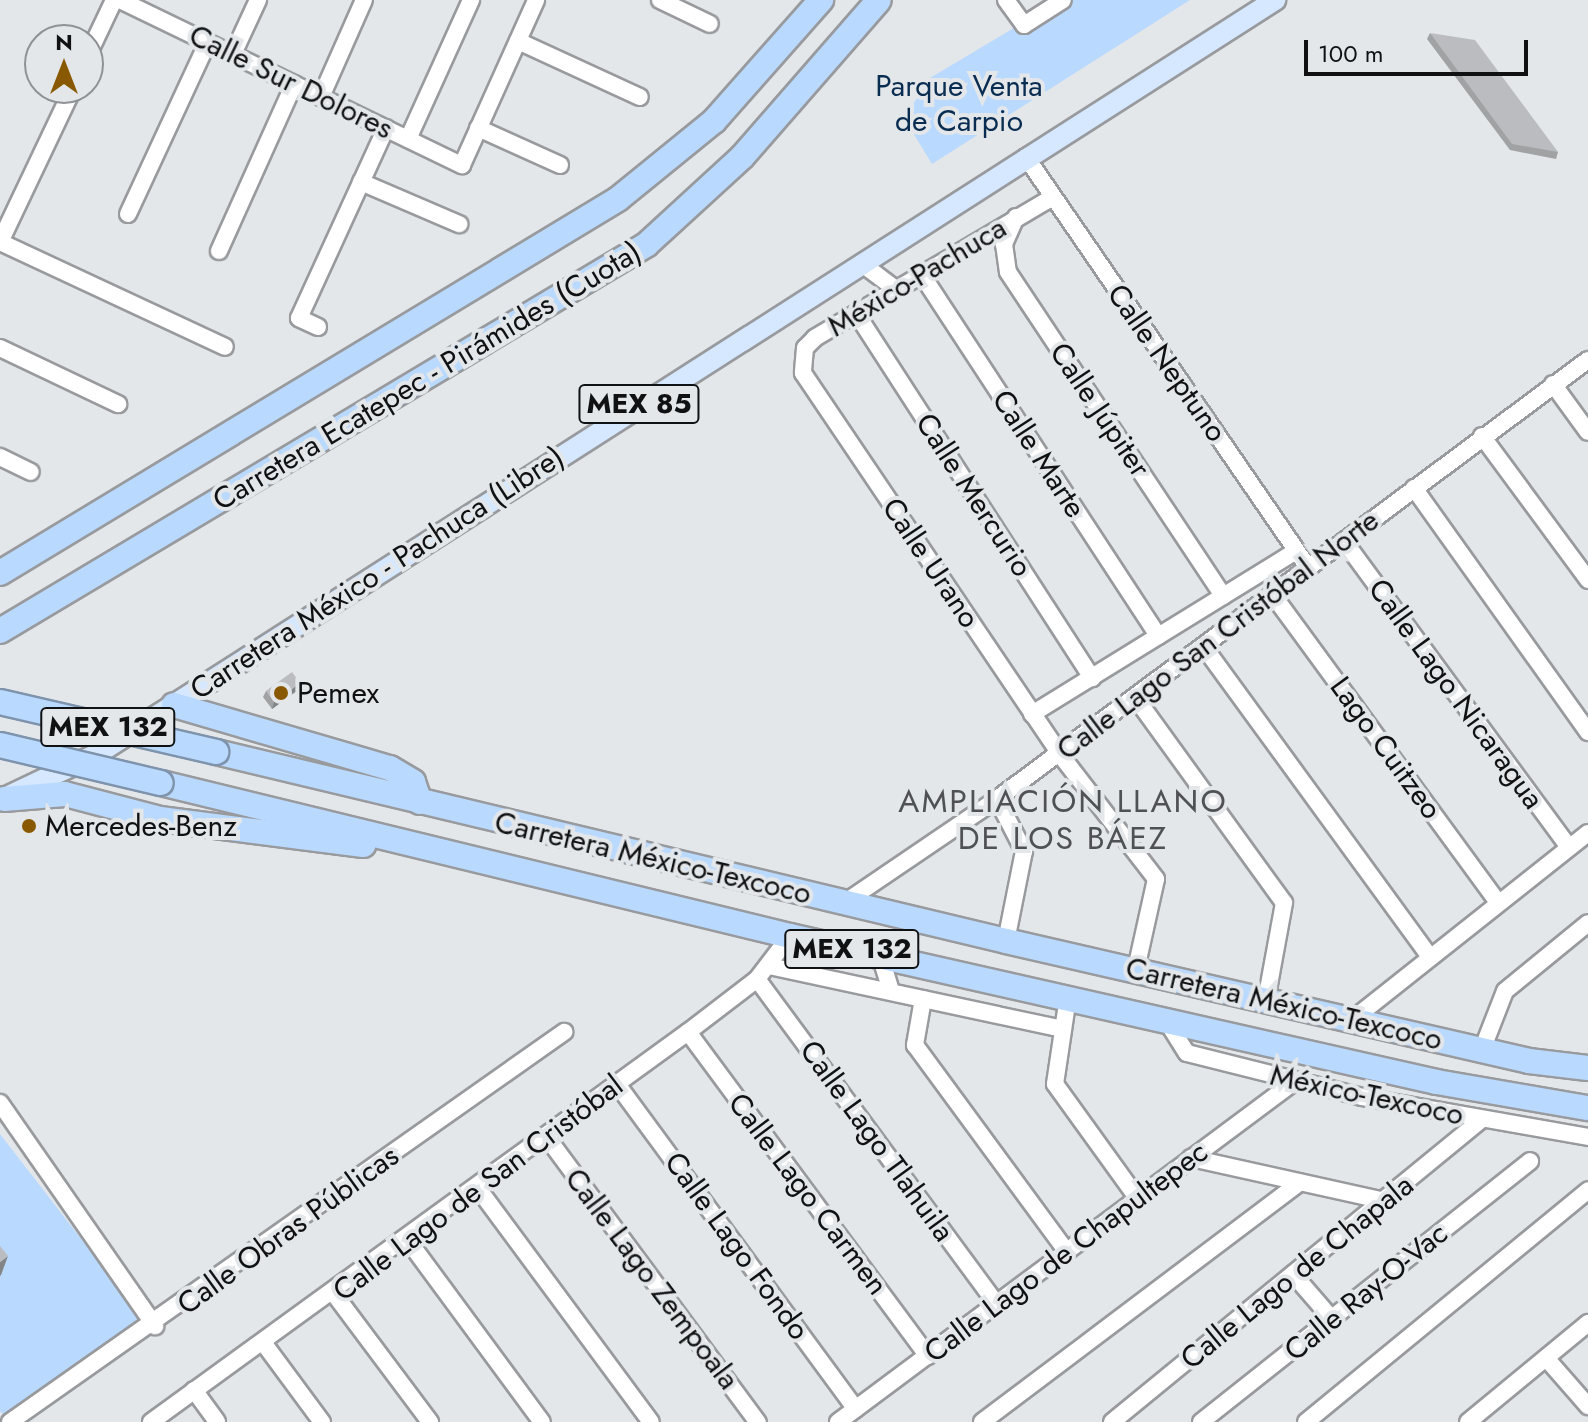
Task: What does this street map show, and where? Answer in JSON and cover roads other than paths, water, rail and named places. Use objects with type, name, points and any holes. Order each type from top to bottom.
[{"type":"highway","name":"Carretera Ecatepec - Pirámides (Cuota)","points":[[0,573],[618,199],[714,121],[821,0]]},
{"type":"highway","name":"Carretera Ecatepec - Pirámides (Cuota)","points":[[0,631],[646,245],[742,157],[879,0]]},
{"type":"highway","name":"Carretera México-Texcoco","points":[[0,702],[1266,1001],[1529,1061],[1588,1068]]},
{"type":"highway","points":[[174,705],[382,765],[413,782],[420,802]]},
{"type":"highway","name":"Carretera México-Texcoco","points":[[0,745],[790,936],[1546,1103],[1588,1108]]},
{"type":"highway","points":[[2,800],[65,794],[275,838],[405,845]]},
{"type":"highway","points":[[1529,1061],[1588,1052]]},
{"type":"highway","points":[[1546,1103],[1588,1116]]},
{"type":"main road","name":"Carretera México - Pachuca (Libre)","points":[[2,800],[97,754],[1275,0]]},
{"type":"street","name":"Calle Sur Dolores","points":[[117,0],[155,8],[208,42],[462,165],[478,128]]},
{"type":"street","points":[[104,25],[117,0]]},
{"type":"street","points":[[233,54],[258,0]]},
{"type":"street","points":[[321,97],[364,0]]},
{"type":"street","points":[[408,139],[471,0]]},
{"type":"street","points":[[536,0],[478,128],[560,165]]},
{"type":"street","points":[[660,0],[710,24]]},
{"type":"street","points":[[1006,0],[1024,25],[1063,0]]},
{"type":"street","points":[[518,41],[640,97]]},
{"type":"street","points":[[128,214],[208,42]]},
{"type":"street","points":[[219,251],[294,84]]},
{"type":"street","points":[[65,104],[0,242],[225,347]]},
{"type":"street","points":[[318,327],[299,318],[386,128]]},
{"type":"street","name":"Calle Neptuno","points":[[1026,157],[1308,568]]},
{"type":"street","points":[[361,182],[459,224]]},
{"type":"street","name":"México-Pachuca","points":[[803,373],[805,348],[920,272],[1053,197]]},
{"type":"street","name":"Calle Júpiter","points":[[1016,217],[1004,244],[1008,272],[1223,596]]},
{"type":"street","points":[[861,263],[894,288]]},
{"type":"street","name":"Calle Marte","points":[[920,272],[1158,636]]},
{"type":"street","name":"Calle Mercurio","points":[[856,313],[1092,678]]},
{"type":"street","points":[[0,348],[118,404]]},
{"type":"street","name":"Calle Lago San Cristóbal Norte","points":[[844,903],[997,799],[1588,360]]},
{"type":"street","name":"Calle Urano","points":[[803,373],[1059,753],[1156,879],[1136,969]]},
{"type":"street","points":[[1553,384],[1588,432]]},
{"type":"street","points":[[1482,436],[1588,580]]},
{"type":"street","points":[[0,457],[31,472]]},
{"type":"street","points":[[1414,488],[1588,732]]},
{"type":"street","name":"Calle Lago Nicaragua","points":[[1344,541],[1569,847]]},
{"type":"street","name":"Calle Lago San Cristóbal Norte","points":[[1032,714],[1296,551]]},
{"type":"street","name":"Lago Cuitzeo","points":[[1273,595],[1498,902]]},
{"type":"street","points":[[1204,647],[1429,955]]},
{"type":"street","points":[[1135,697],[1284,903],[1266,1001]]},
{"type":"street","points":[[997,799],[1024,851],[1006,941]]},
{"type":"street","points":[[1352,1020],[1429,955],[1588,833]]},
{"type":"street","points":[[1482,1050],[1505,991],[1588,923]]},
{"type":"street","name":"Calle Lago de San Cristóbal","points":[[151,1422],[335,1295],[688,1032],[763,973],[790,936]]},
{"type":"street","points":[[880,955],[891,991]]},
{"type":"street","points":[[763,973],[891,991],[1062,1029]]},
{"type":"street","name":"Calle Lago Tlahuila","points":[[763,973],[997,1304]]},
{"type":"street","points":[[959,1005],[963,974]]},
{"type":"street","points":[[1068,997],[1055,1084],[1138,1199]]},
{"type":"street","points":[[923,999],[915,1045],[1067,1252]]},
{"type":"street","name":"México-Texcoco","points":[[1166,1020],[1187,1053],[1294,1082],[1481,1120],[1588,1137]]},
{"type":"street","name":"Calle Obras Públicas","points":[[10,1422],[155,1326],[564,1032]]},
{"type":"street","name":"Calle Lago Carmen","points":[[688,1032],[928,1356]]},
{"type":"street","name":"Calle Lago de Chapultepec","points":[[838,1422],[1294,1082]]},
{"type":"street","name":"Calle Lago Fondo","points":[[617,1084],[856,1409]]},
{"type":"street","points":[[0,1103],[155,1326]]},
{"type":"street","name":"Calle Lago de Chapala","points":[[1112,1422],[1481,1120]]},
{"type":"street","name":"Calle Lago Zempoala","points":[[546,1136],[758,1422]]},
{"type":"street","points":[[1191,1158],[1385,1201]]},
{"type":"street","name":"Calle Ray-O-Vac","points":[[1201,1422],[1530,1161]]},
{"type":"street","points":[[982,1422],[1300,1182]]},
{"type":"street","points":[[477,1187],[651,1422]]},
{"type":"street","points":[[1306,1422],[1588,1190]]},
{"type":"street","points":[[407,1239],[542,1422]]},
{"type":"street","points":[[1293,1274],[1332,1319]]},
{"type":"street","points":[[335,1295],[430,1422]]},
{"type":"street","points":[[1471,1421],[1588,1323]]},
{"type":"street","points":[[265,1345],[322,1422]]},
{"type":"street","points":[[1546,1358],[1588,1406]]},
{"type":"street","points":[[194,1390],[217,1422]]},
{"type":"place","name":"Pemex","points":[[281,693]]},
{"type":"place","name":"Mercedes-Benz","points":[[29,826]]},
{"type":"district","name":"AMPLIACIÓN LLANO DE LOS BÁEZ","points":[[1063,820]]},
{"type":"park label","name":"Parque Venta de Carpio","points":[[959,103]]}]
